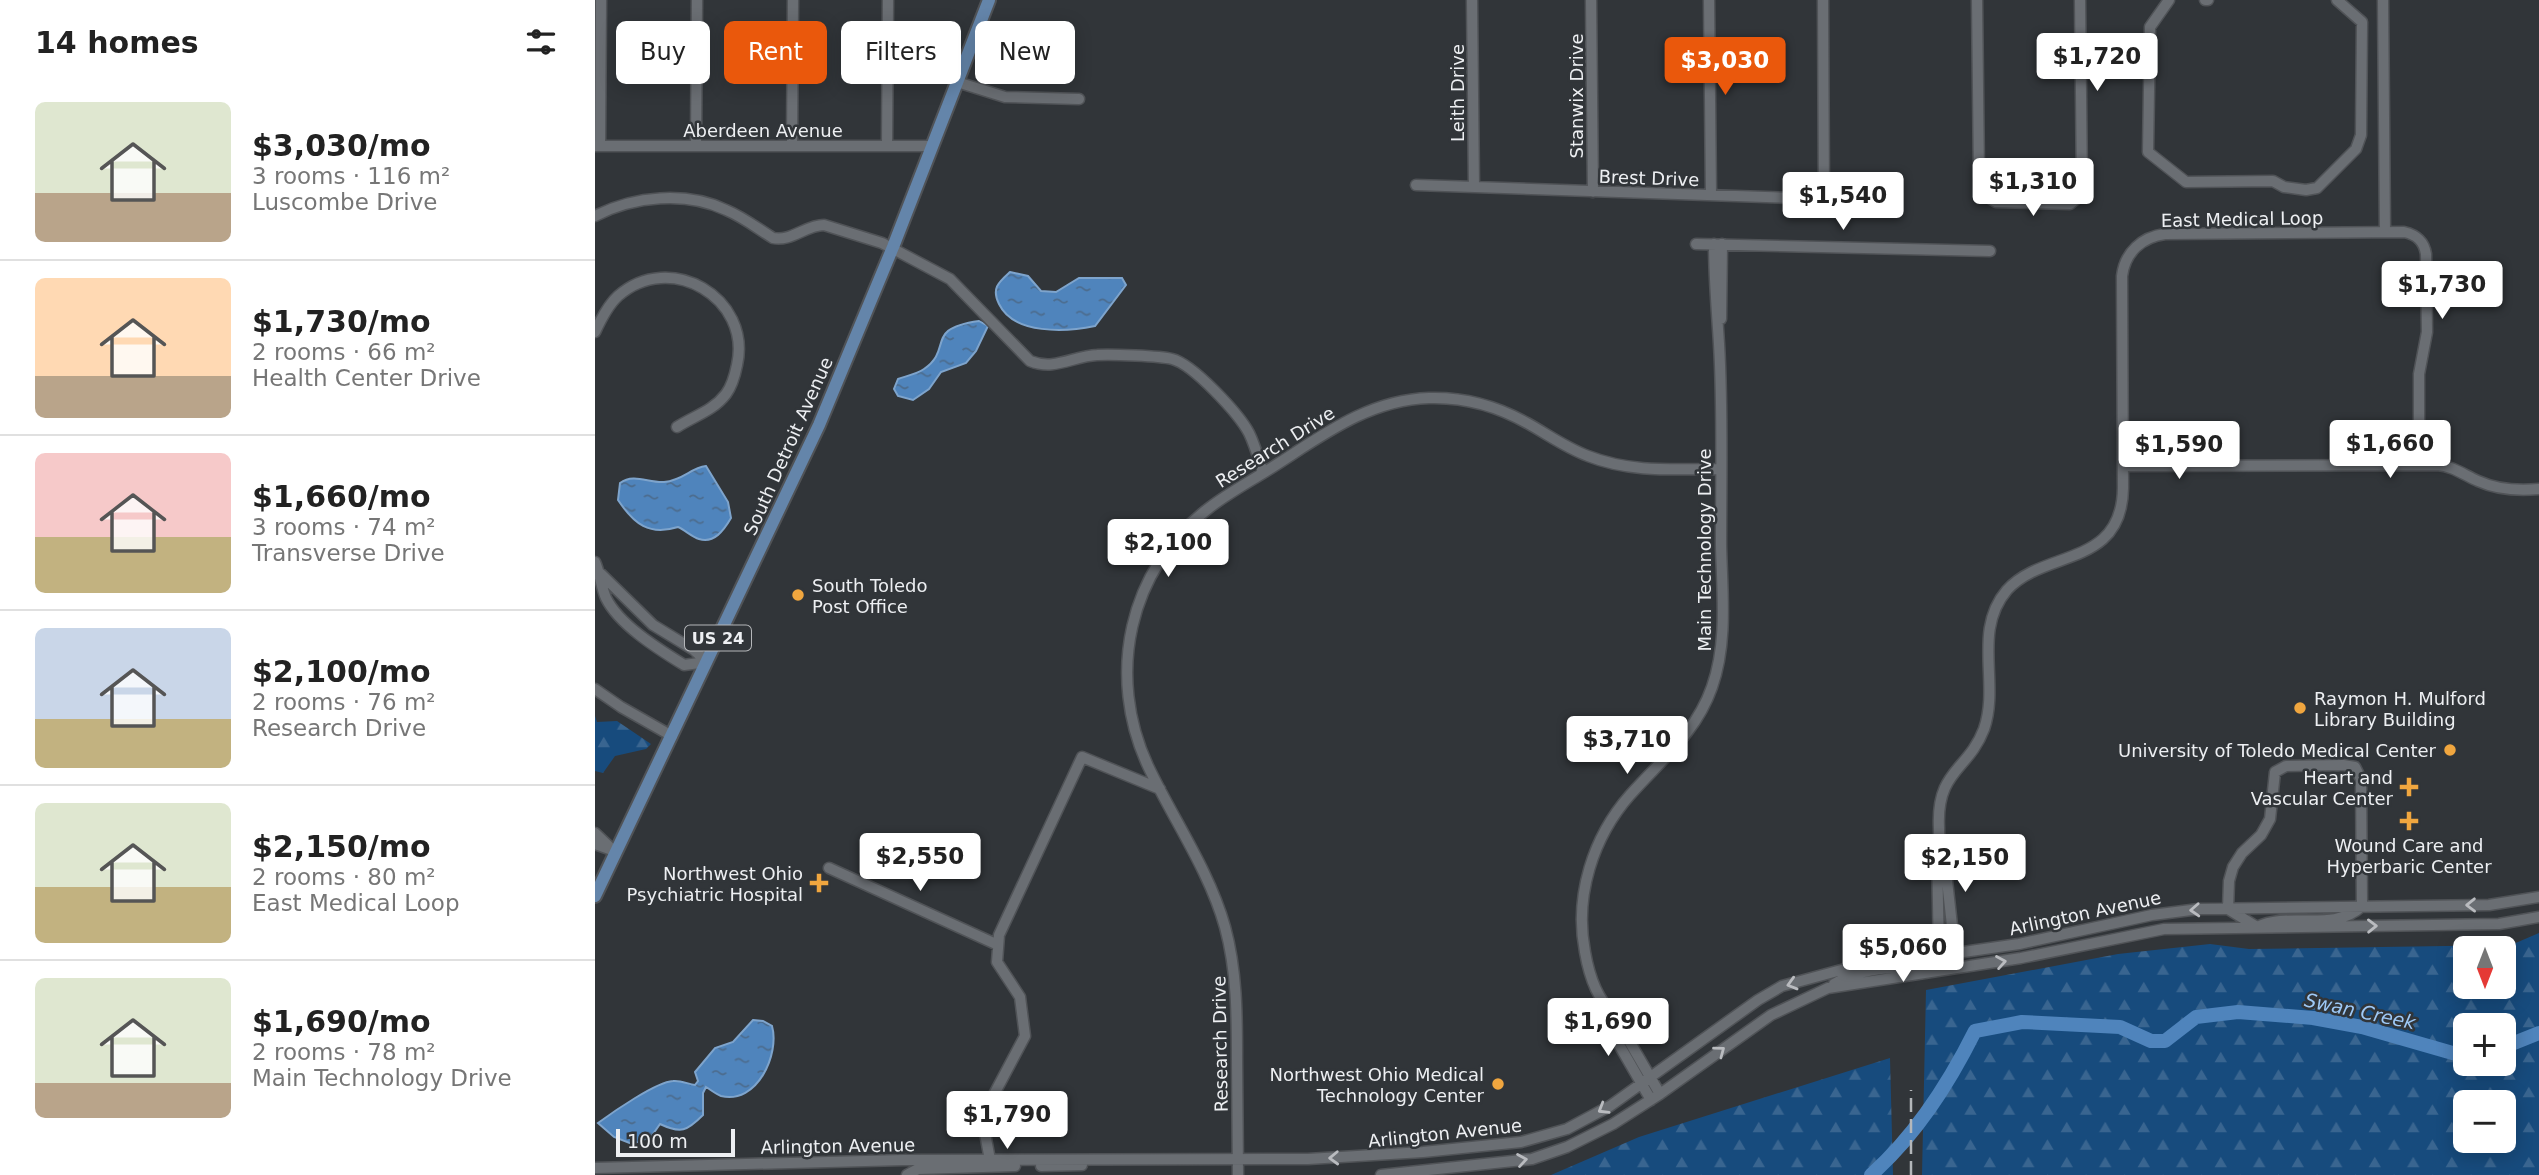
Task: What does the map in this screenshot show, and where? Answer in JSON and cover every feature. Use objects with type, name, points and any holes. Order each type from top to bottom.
[{"type":"main road","name":"South Detroit Avenue","points":[[961,72],[989,0]]},
{"type":"main road","name":"South Detroit Avenue","points":[[595,896],[819,425],[893,247],[956,84]]},
{"type":"street","points":[[598,146],[601,0]]},
{"type":"street","points":[[696,146],[697,0]]},
{"type":"street","points":[[792,146],[793,0]]},
{"type":"street","points":[[887,146],[888,0]]},
{"type":"street","name":"Leith Drive","points":[[1472,0],[1474,187]]},
{"type":"street","name":"Stanwix Drive","points":[[1591,0],[1593,192]]},
{"type":"street","points":[[1709,0],[1711,195]]},
{"type":"street","points":[[1823,0],[1824,199]]},
{"type":"street","points":[[1977,0],[1979,184],[1989,198],[2004,203],[2070,204],[2080,196],[2082,187],[2080,0]]},
{"type":"street","points":[[2169,0],[2150,27],[2148,152],[2186,182],[2273,181],[2284,187],[2306,190],[2317,188],[2356,149],[2361,135],[2363,22],[2337,0]]},
{"type":"street","points":[[2383,0],[2385,232]]},
{"type":"street","points":[[961,83],[1005,97],[1079,99]]},
{"type":"street","name":"Aberdeen Avenue","points":[[598,146],[931,146]]},
{"type":"street","name":"Brest Drive","points":[[1416,185],[1881,201]]},
{"type":"street","points":[[595,216],[643,201],[689,199],[726,210],[781,240],[816,225],[824,225],[893,247],[950,279],[1030,361],[1055,365],[1096,354],[1173,359],[1220,396],[1249,432],[1263,473]]},
{"type":"street","name":"East Medical Loop","points":[[1939,955],[1938,813],[1942,793],[1952,774],[1978,740],[1986,720],[1988,636],[1996,607],[2006,592],[2021,578],[2084,552],[2106,535],[2122,503],[2122,276],[2125,262],[2137,245],[2165,234],[2385,232],[2411,234],[2420,240],[2426,251],[2427,332],[2419,374],[2419,465]]},
{"type":"street","points":[[1696,244],[1990,251]]},
{"type":"street","name":"Main Technology Drive","points":[[1655,1097],[1613,1013],[1603,1004],[1590,974],[1583,943],[1582,914],[1585,885],[1596,850],[1613,817],[1631,794],[1684,740],[1700,715],[1712,687],[1719,660],[1722,635],[1719,344],[1722,299],[1718,244]]},
{"type":"street","points":[[595,331],[617,297],[630,288],[654,279],[685,280],[705,288],[721,301],[732,317],[740,349],[733,380],[725,395],[710,410],[677,427]]},
{"type":"street","name":"Research Drive","points":[[1238,1175],[1237,994],[1230,948],[1218,906],[1136,737],[1126,687],[1129,644],[1138,605],[1154,571],[1176,540],[1208,509],[1360,414],[1399,402],[1440,398],[1499,410],[1588,456],[1615,465],[1656,470],[1721,469]]},
{"type":"street","points":[[2123,466],[2448,466],[2483,483],[2503,489],[2539,489]]},
{"type":"street","points":[[595,562],[601,574],[606,597],[640,635],[684,665],[707,662]]},
{"type":"street","points":[[601,574],[653,625],[694,650],[707,662]]},
{"type":"street","points":[[595,689],[621,708],[671,736]]},
{"type":"street","points":[[990,1160],[982,1117],[1025,1036],[1020,997],[997,962],[999,934],[1082,757],[1160,789]]},
{"type":"street","points":[[2350,765],[2360,774],[2362,906],[2344,919],[2270,921],[2257,927],[2228,909],[2229,881],[2233,867],[2269,822],[2273,811],[2274,774],[2280,767],[2350,765]]},
{"type":"street","points":[[595,833],[615,852]]},
{"type":"street","points":[[595,845],[615,852]]},
{"type":"street","name":"East Medical Loop","points":[[1940,847],[1944,853],[1955,953]]},
{"type":"street","points":[[829,868],[998,945]]},
{"type":"street","name":"Arlington Avenue","points":[[595,1168],[990,1160],[1361,1157],[1521,1142],[1543,1137],[1588,1119],[1782,986],[1845,969],[2019,944],[2168,912],[2489,905],[2539,897]]},
{"type":"street","name":"Arlington Avenue","points":[[1381,1175],[1532,1159],[1567,1147],[1655,1097],[1771,1016],[1828,988],[1985,964],[2164,929],[2499,924],[2539,917]]},
{"type":"street","points":[[1828,988],[1854,975],[1950,961],[1955,953]]},
{"type":"street","points":[[907,1175],[918,1169],[1069,1167],[1127,1160]]},
{"type":"green space","points":[[595,716],[597,722],[617,721],[651,744],[646,749],[615,756],[603,773],[595,771]]},
{"type":"green space","points":[[2539,933],[2539,1175],[1922,1175],[1926,990],[2118,954],[2210,944],[2249,949],[2453,946],[2453,999],[2517,999],[2517,942]]},
{"type":"green space","points":[[1890,1058],[1893,1175],[1551,1175],[1639,1137]]},
{"type":"water","points":[[1010,272],[1028,276],[1041,291],[1056,292],[1079,278],[1122,278],[1126,285],[1095,326],[1042,329],[1016,321],[1006,314],[999,304],[996,289]]},
{"type":"water","points":[[979,321],[988,326],[976,351],[966,363],[941,372],[929,389],[913,400],[898,396],[894,389],[898,379],[921,371],[933,361],[945,334],[962,324]]},
{"type":"water","points":[[706,466],[728,502],[731,518],[722,531],[709,540],[696,538],[678,527],[659,530],[643,526],[630,516],[618,500],[620,483],[625,480],[671,481]]},
{"type":"water","points":[[753,1020],[772,1026],[774,1037],[769,1063],[763,1075],[745,1093],[734,1097],[721,1096],[706,1087],[703,1093],[703,1115],[692,1125],[679,1130],[660,1124],[651,1137],[632,1144],[614,1137],[598,1123],[656,1086],[673,1081],[695,1085],[698,1081],[695,1072],[715,1048],[733,1042]]},
{"type":"waterway","name":"Swan Creek","points":[[1871,1175],[1917,1126],[1954,1071],[1975,1031],[2022,1022],[2120,1027],[2151,1041],[2165,1041],[2196,1017],[2238,1012],[2313,1018],[2362,1027],[2453,1053]]},
{"type":"waterway","name":"Swan Creek","points":[[2516,1042],[2539,1033]]},
{"type":"railway","points":[[1911,1090],[1911,1175]]},
{"type":"place","name":"South Toledo Post Office","points":[[798,595]]},
{"type":"place","name":"Raymon H. Mulford Library Building","points":[[2300,708]]},
{"type":"place","name":"University of Toledo Medical Center","points":[[2450,750]]},
{"type":"place","name":"Heart and Vascular Center","points":[[2409,787]]},
{"type":"place","name":"Wound Care and Hyperbaric Center","points":[[2409,821]]},
{"type":"place","name":"Northwest Ohio Psychiatric Hospital","points":[[819,883]]},
{"type":"place","name":"Northwest Ohio Medical Technology Center","points":[[1498,1084]]}]
